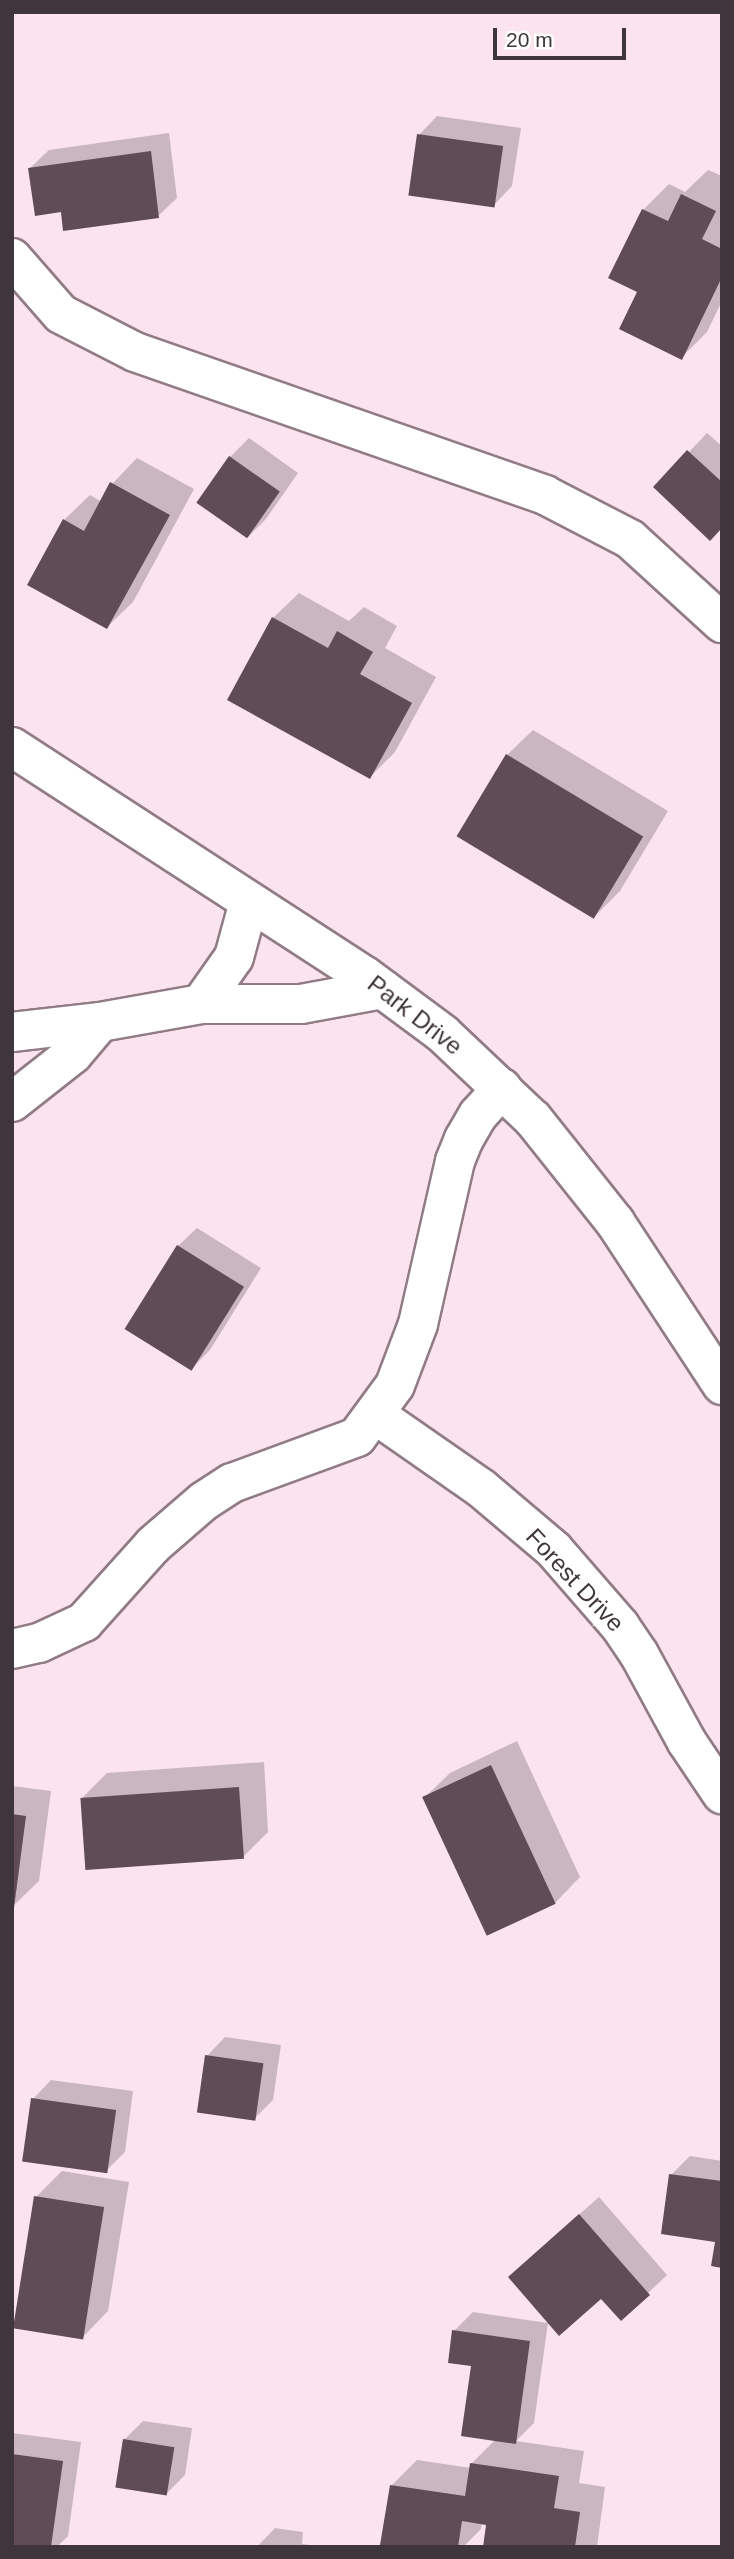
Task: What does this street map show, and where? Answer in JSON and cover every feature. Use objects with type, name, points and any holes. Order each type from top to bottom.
[{"type":"street","points":[[12,258],[61,314],[135,352],[545,495],[630,539],[722,623]]},
{"type":"street","name":"Park Drive","points":[[12,747],[383,989],[443,1034],[533,1119],[615,1222],[722,1385]]},
{"type":"street","points":[[201,1004],[234,957],[249,902]]},
{"type":"street","points":[[12,1032],[100,1022],[201,1004],[301,1004],[383,989]]},
{"type":"street","points":[[12,1102],[73,1054],[100,1022]]},
{"type":"street","points":[[12,1650],[38,1643],[84,1622],[152,1545],[222,1489],[357,1437],[376,1415],[395,1385],[418,1324],[454,1161],[478,1115],[502,1088]]},
{"type":"street","name":"Forest Drive","points":[[376,1415],[481,1488],[554,1550],[633,1644],[687,1742],[722,1794]]},
{"type":"building","points":[[417,134],[503,146],[495,208],[408,195]]},
{"type":"building","points":[[151,151],[159,218],[63,231],[61,212],[35,216],[28,168]]},
{"type":"building","points":[[681,194],[716,211],[702,239],[722,249],[722,277],[682,360],[619,329],[637,292],[608,278],[642,209],[668,221]]},
{"type":"building","points":[[687,450],[722,482],[722,528],[710,541],[653,487]]},
{"type":"building","points":[[229,456],[280,492],[247,538],[196,503]]},
{"type":"building","points":[[110,482],[170,515],[107,629],[27,585],[63,519],[84,531]]},
{"type":"building","points":[[272,617],[328,648],[337,631],[373,652],[360,674],[412,703],[370,779],[227,700]]},
{"type":"building","points":[[506,754],[643,836],[594,919],[457,836]]},
{"type":"building","points":[[177,1245],[244,1287],[192,1371],[125,1329]]},
{"type":"building","points":[[491,1765],[556,1904],[487,1936],[422,1797]]},
{"type":"building","points":[[239,1787],[244,1859],[85,1870],[80,1798]]},
{"type":"building","points":[[12,1814],[26,1816],[14,1908],[12,1908]]},
{"type":"building","points":[[205,2055],[263,2063],[255,2121],[197,2112]]},
{"type":"building","points":[[31,2098],[116,2110],[107,2173],[22,2161]]},
{"type":"building","points":[[669,2174],[722,2181],[722,2268],[711,2266],[715,2242],[661,2234]]},
{"type":"building","points":[[34,2196],[104,2207],[83,2339],[13,2328]]},
{"type":"building","points":[[579,2214],[650,2295],[621,2321],[601,2299],[559,2336],[508,2277]]},
{"type":"building","points":[[452,2330],[530,2341],[516,2444],[461,2436],[471,2366],[448,2363]]},
{"type":"building","points":[[123,2439],[174,2447],[167,2496],[115,2487]]},
{"type":"building","points":[[12,2454],[63,2461],[51,2547],[12,2547]]},
{"type":"building","points":[[470,2463],[559,2476],[554,2508],[580,2512],[575,2547],[483,2547],[486,2525],[462,2521],[458,2547],[380,2545],[390,2485],[465,2496]]}]
